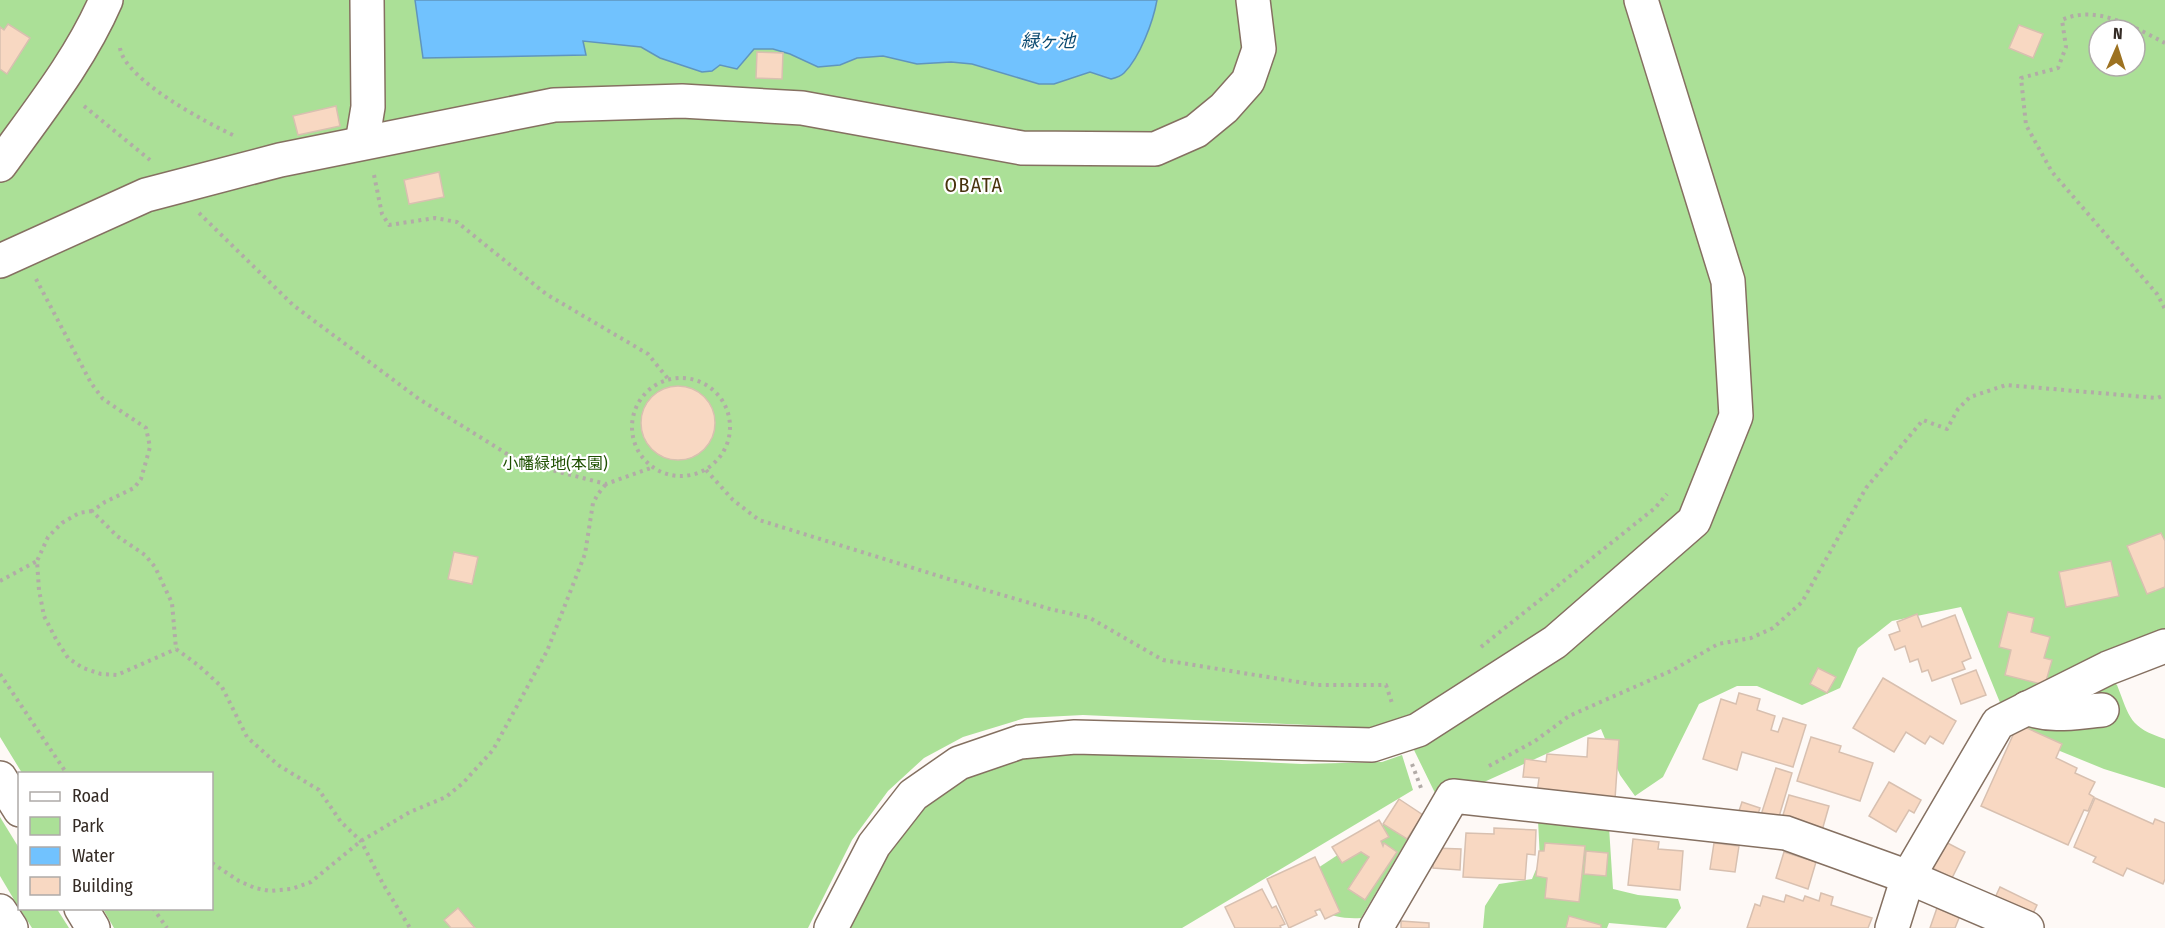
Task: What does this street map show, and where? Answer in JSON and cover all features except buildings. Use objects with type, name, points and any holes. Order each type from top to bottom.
[{"type":"street","points":[[365,142],[368,107],[367,0]]},
{"type":"street","points":[[11,256],[146,195],[280,160],[554,105],[682,101],[802,108],[1022,148],[1155,149],[1196,131],[1224,108],[1248,81],[1259,49],[1253,0]]},
{"type":"street","points":[[831,928],[874,845],[913,795],[959,763],[1020,742],[1075,737],[1372,744],[1418,730],[1555,642],[1694,521],[1736,416],[1728,281],[1641,0]]},
{"type":"street","points":[[0,165],[58,84],[103,7]]},
{"type":"street","points":[[1892,928],[1908,877],[1998,723],[2108,668],[2165,646]]},
{"type":"street","points":[[2027,708],[2039,713],[2061,714],[2102,710]]},
{"type":"street","points":[[0,778],[18,807]]},
{"type":"street","points":[[1376,928],[1454,796],[1786,833],[1908,877],[2027,928]]},
{"type":"street","points":[[82,910],[93,928]]},
{"type":"street","points":[[0,911],[11,928]]},
{"type":"path","points":[[103,7],[117,29],[122,57],[147,82],[181,109],[269,152],[280,160]]},
{"type":"path","points":[[2165,43],[2118,19],[2074,14],[2062,20],[2066,47],[2058,68],[2020,78],[2026,124],[2052,172],[2157,294],[2165,309]]},
{"type":"path","points":[[58,84],[163,171],[174,188],[293,305],[419,399],[520,462],[606,484],[651,468]]},
{"type":"path","points":[[365,142],[382,214],[389,225],[435,219],[457,222],[546,294],[648,354],[669,380]]},
{"type":"path","points":[[11,256],[97,391],[103,399],[147,428],[150,447],[141,479],[134,488],[92,511],[79,513],[62,523],[48,537],[37,561],[44,616],[68,658],[84,668],[101,674],[117,675],[176,649]]},
{"type":"path","points":[[675,378],[699,381],[718,395],[729,416],[729,440],[718,461],[698,474],[674,477],[651,468],[636,450],[630,426],[637,404],[653,386],[669,380],[675,378]]},
{"type":"path","points":[[1454,796],[1463,780],[1535,741],[1569,716],[1674,670],[1718,644],[1751,638],[1773,628],[1802,602],[1866,488],[1923,420],[1947,429],[1958,409],[1970,397],[2006,385],[2157,398],[2165,395]]},
{"type":"path","points":[[706,470],[733,500],[759,520],[1050,609],[1090,618],[1162,660],[1317,685],[1386,685],[1394,708]]},
{"type":"path","points":[[213,864],[239,881],[255,888],[270,891],[291,889],[311,882],[361,841],[410,812],[446,797],[463,783],[493,750],[547,651],[585,554],[593,503],[606,484]]},
{"type":"path","points":[[1480,649],[1655,508],[1669,492]]},
{"type":"path","points":[[92,511],[117,536],[145,555],[154,567],[172,603],[176,649],[222,687],[247,737],[278,765],[320,790],[341,822],[361,841],[383,884],[410,928]]},
{"type":"path","points":[[0,581],[37,561]]},
{"type":"path","points":[[0,674],[66,772]]},
{"type":"path","points":[[1385,711],[1404,702]]},
{"type":"path","points":[[154,910],[167,928]]},
{"type":"green space","name":"小幡緑地(本園)","points":[[0,0],[2165,0],[2165,634],[2001,705],[1961,607],[1892,621],[1858,648],[1840,688],[1802,705],[1757,686],[1737,686],[1699,704],[1663,777],[1635,796],[1620,775],[1601,729],[1473,787],[1435,793],[1414,750],[1353,727],[1083,715],[1025,718],[963,737],[924,758],[888,791],[852,840],[808,928],[114,928],[104,910],[213,910],[213,772],[21,772],[0,737]]},
{"type":"green space","points":[[2113,681],[2117,685],[2132,720],[2144,730],[2165,739],[2165,788],[2104,769],[2055,749],[2017,726],[2069,706]]},
{"type":"green space","points":[[1079,753],[1302,764],[1382,762],[1402,755],[1413,790],[1182,928],[850,928],[896,840],[928,805],[947,790],[990,768],[1013,760],[1042,755]]},
{"type":"green space","points":[[1409,808],[1415,810],[1418,821],[1361,918],[1339,917],[1320,911],[1286,889]]},
{"type":"green space","points":[[0,817],[18,846],[18,906],[0,876]]},
{"type":"green space","points":[[1538,820],[1609,827],[1613,889],[1638,895],[1678,899],[1681,908],[1666,928],[1609,923],[1607,928],[1483,928],[1485,906],[1499,884],[1532,879],[1540,860]]},
{"type":"green space","points":[[21,910],[58,910],[69,928],[32,928]]},
{"type":"water","name":"緑ヶ池","points":[[415,0],[1157,0],[1149,29],[1140,49],[1123,74],[1111,79],[1090,72],[1054,84],[1039,84],[972,64],[951,62],[917,64],[883,56],[857,58],[840,65],[818,67],[773,49],[754,49],[737,69],[720,65],[712,71],[702,72],[660,58],[641,47],[583,41],[586,55],[423,58]]},
{"type":"district","name":"OBATA","points":[[974,185]]}]
